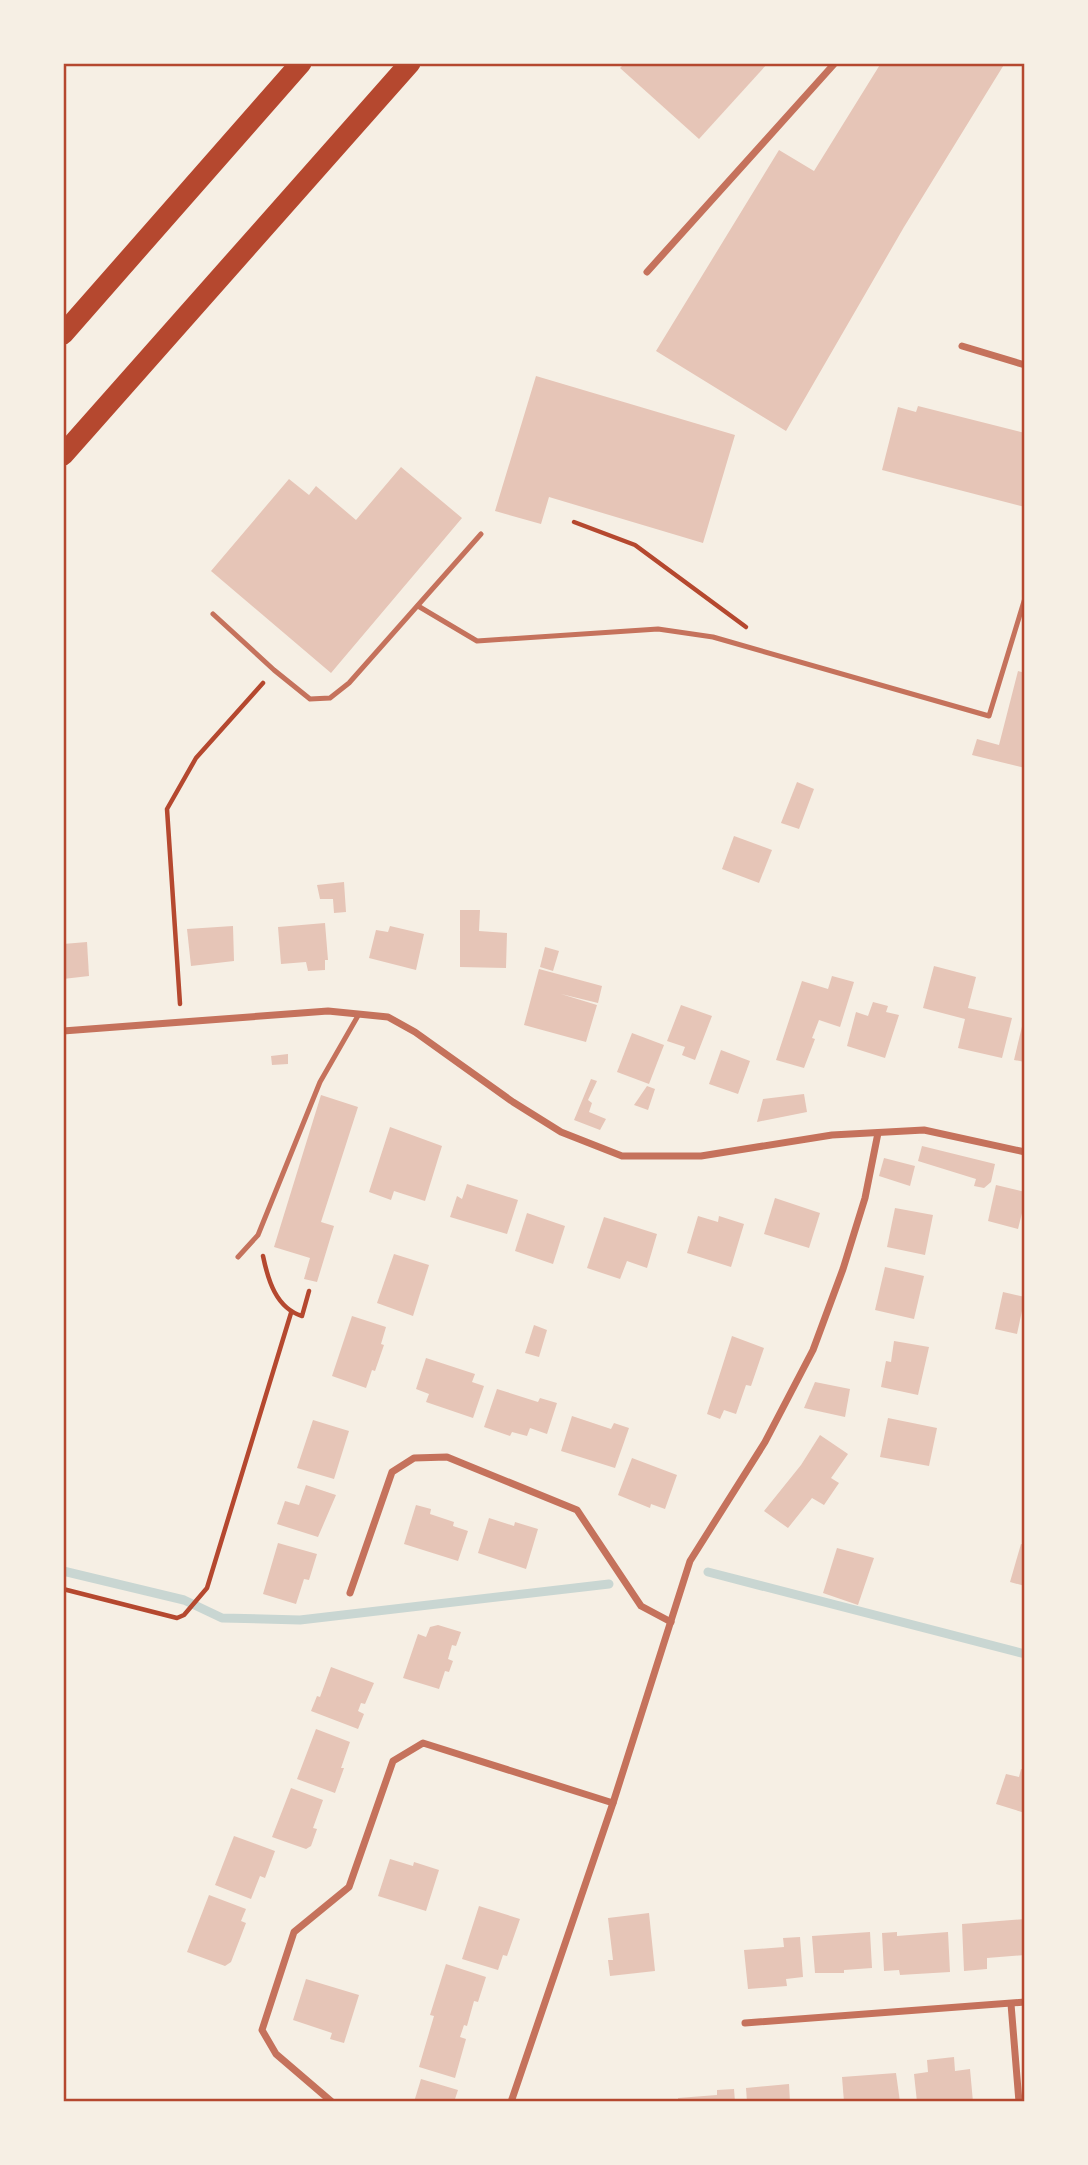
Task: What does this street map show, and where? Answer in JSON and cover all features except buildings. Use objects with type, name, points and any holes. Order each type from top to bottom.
[{"type":"highway","points":[[63,334],[301,63]]},
{"type":"highway","points":[[63,455],[410,63]]},
{"type":"street","points":[[647,272],[835,63]]},
{"type":"street","points":[[962,346],[1025,365]]},
{"type":"street","points":[[63,1031],[328,1011],[388,1017],[415,1032],[513,1102],[561,1132],[622,1156],[701,1156],[832,1135],[924,1130],[1025,1152]]},
{"type":"street","points":[[511,2102],[613,1803],[690,1561],[765,1442],[813,1350],[843,1269],[865,1198],[878,1133]]},
{"type":"street","points":[[350,1593],[392,1472],[414,1458],[447,1457],[577,1510],[641,1606],[671,1622]]},
{"type":"street","points":[[332,2102],[276,2054],[262,2030],[294,1932],[349,1886],[393,1761],[424,1743],[613,1803]]},
{"type":"street","points":[[745,2023],[1025,2002]]},
{"type":"street","points":[[1011,2004],[1019,2102]]},
{"type":"lane","points":[[214,614],[274,670],[310,699],[330,698],[349,683],[481,534]]},
{"type":"lane","points":[[418,606],[477,641],[658,629],[713,637],[989,716],[1025,598]]},
{"type":"lane","points":[[238,1257],[258,1235],[320,1082],[359,1014]]},
{"type":"path","points":[[574,522],[635,545],[743,626],[756,632]]},
{"type":"path","points":[[182,1022],[167,809],[195,758],[274,670]]},
{"type":"path","points":[[258,1235],[268,1278],[278,1298],[291,1312],[302,1315],[309,1291]]},
{"type":"path","points":[[63,1589],[177,1618],[184,1615],[200,1597],[207,1588],[291,1312]]},
{"type":"waterway","points":[[63,1571],[184,1600],[222,1618],[300,1620],[609,1584]]},
{"type":"waterway","points":[[708,1572],[1025,1654]]}]
